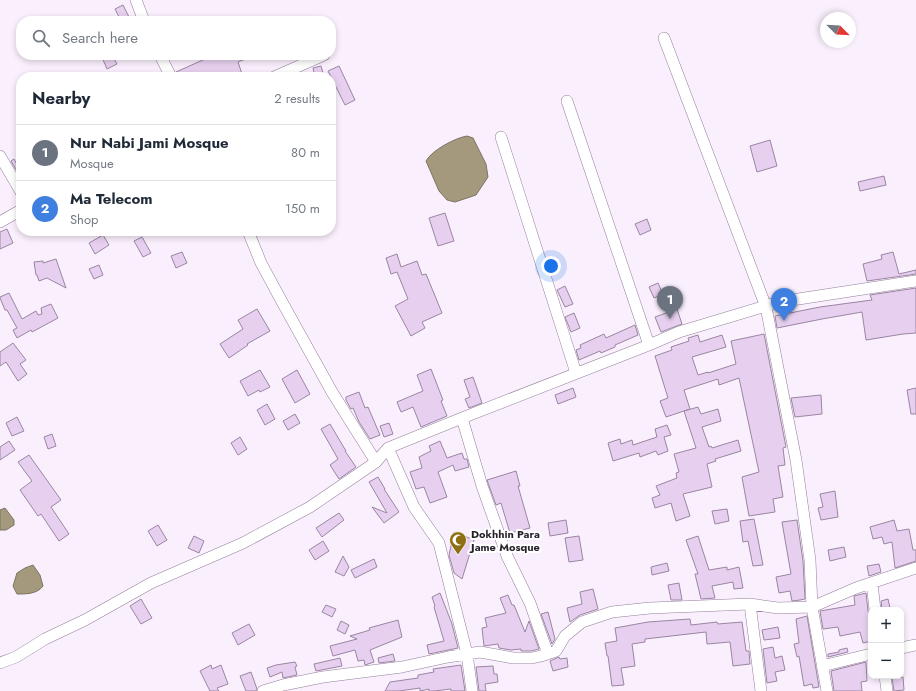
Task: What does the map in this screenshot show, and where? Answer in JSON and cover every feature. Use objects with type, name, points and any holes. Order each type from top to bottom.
[{"type":"street","points":[[136,0],[142,16]]},
{"type":"street","points":[[664,38],[766,307],[796,460],[810,560],[812,607],[827,691]]},
{"type":"street","points":[[162,60],[168,72]]},
{"type":"street","points":[[285,72],[313,60]]},
{"type":"street","points":[[566,101],[649,345]]},
{"type":"street","points":[[501,137],[576,373]]},
{"type":"street","points":[[0,156],[16,183]]},
{"type":"street","points":[[0,222],[16,213]]},
{"type":"street","points":[[250,236],[261,264],[284,306],[332,392],[376,462]]},
{"type":"street","points":[[0,663],[16,657],[45,639],[85,620],[151,584],[243,543],[310,507],[376,462],[388,448],[679,332],[779,302],[916,281]]},
{"type":"street","points":[[462,418],[482,486],[507,556],[530,603],[548,654]]},
{"type":"street","points":[[388,448],[414,507],[439,544],[468,654],[472,691]]},
{"type":"street","points":[[264,691],[283,685],[323,677],[402,667],[480,652],[513,658],[532,658],[556,651],[565,636],[582,622],[612,612],[650,608],[750,604],[778,608],[812,607],[872,583],[916,568]]},
{"type":"street","points":[[872,583],[875,607]]},
{"type":"street","points":[[750,604],[761,691]]},
{"type":"street","points":[[904,647],[916,645]]},
{"type":"street","points":[[822,666],[868,655]]},
{"type":"street","points":[[885,679],[887,691]]},
{"type":"shaded area","points":[[467,136],[473,138],[486,164],[488,177],[476,195],[455,202],[447,200],[439,191],[426,161],[433,153],[444,145],[456,139]]},
{"type":"shaded area","points":[[5,508],[14,520],[14,525],[6,530],[0,530],[0,510]]},
{"type":"shaded area","points":[[33,565],[40,575],[43,586],[35,592],[28,594],[17,594],[13,586],[17,573]]},
{"type":"building","points":[[123,5],[128,16],[118,16],[115,9]]},
{"type":"building","points":[[103,60],[115,60],[117,64],[107,69]]},
{"type":"building","points":[[203,60],[243,60],[238,62],[241,72],[176,72]]},
{"type":"building","points":[[321,66],[323,72],[314,72],[313,68]]},
{"type":"building","points":[[339,66],[355,100],[345,105],[336,87],[336,72],[328,71]]},
{"type":"building","points":[[770,140],[777,166],[757,172],[750,146]]},
{"type":"building","points":[[14,159],[16,163],[16,169],[11,161]]},
{"type":"building","points":[[884,176],[886,185],[860,191],[858,182]]},
{"type":"building","points":[[445,213],[454,241],[438,246],[429,218]]},
{"type":"building","points":[[647,219],[651,230],[640,235],[635,224]]},
{"type":"building","points":[[7,229],[13,243],[0,249],[0,232]]},
{"type":"building","points":[[104,236],[109,245],[95,254],[89,243]]},
{"type":"building","points":[[142,237],[151,253],[143,257],[134,241]]},
{"type":"building","points":[[182,252],[187,263],[176,268],[171,256]]},
{"type":"building","points":[[893,252],[899,274],[916,270],[916,274],[867,281],[863,264],[882,259],[881,255]]},
{"type":"building","points":[[397,254],[401,267],[417,261],[422,275],[426,274],[442,313],[422,322],[425,328],[411,336],[395,306],[408,299],[397,272],[391,274],[386,258]]},
{"type":"building","points":[[56,259],[66,288],[47,278],[39,281],[36,275],[34,262],[43,261],[43,263]]},
{"type":"building","points":[[99,265],[103,275],[94,279],[89,269]]},
{"type":"building","points":[[658,283],[663,294],[654,298],[649,287]]},
{"type":"building","points":[[565,286],[573,304],[565,307],[557,290]]},
{"type":"building","points":[[916,288],[916,333],[866,340],[862,312],[777,328],[775,316],[820,307],[872,300],[870,295]]},
{"type":"building","points":[[9,293],[22,319],[36,311],[38,315],[42,314],[41,308],[51,304],[58,318],[17,338],[13,330],[17,328],[7,310],[5,310],[0,298]]},
{"type":"building","points":[[257,309],[270,331],[247,344],[248,345],[229,358],[220,344],[243,329],[238,320]]},
{"type":"building","points":[[677,309],[682,324],[661,332],[655,317]]},
{"type":"building","points":[[574,313],[580,328],[571,332],[565,317]]},
{"type":"building","points":[[635,325],[638,335],[601,353],[600,351],[579,360],[576,350],[581,348],[580,345],[604,334],[606,338]]},
{"type":"building","points":[[764,334],[786,447],[783,448],[785,465],[778,466],[783,497],[773,499],[775,512],[749,516],[742,477],[759,472],[739,378],[719,385],[718,379],[684,390],[690,409],[666,417],[660,401],[668,398],[655,356],[672,350],[671,347],[689,341],[688,338],[698,335],[700,342],[722,335],[726,347],[692,357],[698,375],[708,373],[736,364],[731,341]]},
{"type":"building","points":[[13,343],[26,360],[20,364],[27,374],[18,381],[6,362],[0,366],[0,352]]},
{"type":"building","points":[[431,369],[443,400],[441,401],[447,416],[421,427],[413,407],[401,412],[397,402],[423,391],[417,375]]},
{"type":"building","points":[[260,370],[270,387],[260,392],[259,390],[248,396],[240,381]]},
{"type":"building","points":[[297,370],[310,394],[295,403],[282,379]]},
{"type":"building","points":[[473,377],[482,403],[469,408],[465,399],[470,397],[464,380]]},
{"type":"building","points":[[573,388],[576,397],[558,404],[555,395]]},
{"type":"building","points":[[916,388],[916,414],[911,414],[907,390]]},
{"type":"building","points":[[359,392],[365,408],[368,407],[380,435],[370,439],[359,422],[353,408],[351,409],[346,400],[346,397]]},
{"type":"building","points":[[821,395],[822,414],[795,417],[791,398]]},
{"type":"building","points":[[267,404],[275,419],[265,425],[257,410]]},
{"type":"building","points":[[698,407],[701,414],[718,409],[721,421],[702,427],[709,447],[711,446],[712,448],[738,440],[741,451],[715,459],[716,461],[707,464],[712,487],[683,494],[690,516],[676,521],[671,503],[655,508],[652,498],[660,495],[656,486],[677,478],[676,473],[679,472],[674,454],[696,448],[684,411]]},
{"type":"building","points":[[295,414],[300,423],[288,430],[283,421]]},
{"type":"building","points":[[17,417],[24,431],[12,436],[6,423]]},
{"type":"building","points":[[389,423],[393,434],[384,437],[380,426]]},
{"type":"building","points":[[330,424],[356,467],[339,479],[330,465],[338,459],[321,429]]},
{"type":"building","points":[[667,425],[671,435],[664,437],[668,451],[658,455],[656,451],[640,457],[639,453],[613,461],[608,443],[620,439],[621,444],[632,440],[633,445],[657,437],[655,429]]},
{"type":"building","points":[[52,434],[56,446],[48,449],[44,437]]},
{"type":"building","points":[[240,437],[247,449],[238,455],[231,443]]},
{"type":"building","points":[[9,441],[15,450],[0,460],[0,447]]},
{"type":"building","points":[[440,441],[447,458],[462,453],[464,459],[467,459],[469,467],[455,471],[453,465],[438,472],[447,497],[430,503],[424,487],[416,489],[410,472],[422,468],[419,457],[431,451],[429,446]]},
{"type":"building","points":[[29,455],[61,500],[51,507],[69,534],[59,541],[41,514],[38,516],[20,490],[32,481],[18,462]]},
{"type":"building","points":[[516,471],[520,486],[518,486],[530,528],[510,533],[501,503],[496,505],[487,480]]},
{"type":"building","points":[[378,477],[399,512],[384,523],[372,507],[387,513],[369,482]]},
{"type":"building","points":[[835,491],[838,517],[821,520],[818,508],[823,507],[820,494]]},
{"type":"building","points":[[727,509],[729,521],[715,524],[712,511]]},
{"type":"building","points":[[339,513],[344,520],[322,537],[316,528]]},
{"type":"building","points":[[754,519],[763,565],[753,566],[748,541],[743,542],[740,521]]},
{"type":"building","points":[[566,520],[568,533],[550,536],[548,523]]},
{"type":"building","points":[[797,520],[803,561],[805,599],[792,601],[790,591],[779,593],[776,577],[791,574],[782,522]]},
{"type":"building","points":[[894,520],[897,531],[909,529],[913,550],[916,550],[916,561],[895,568],[892,542],[884,544],[882,537],[873,539],[870,527]]},
{"type":"building","points":[[158,525],[167,540],[157,546],[148,531]]},
{"type":"building","points":[[454,532],[474,540],[462,579],[454,573],[449,555]]},
{"type":"building","points":[[194,536],[204,541],[199,553],[188,548]]},
{"type":"building","points":[[579,536],[583,560],[569,562],[565,538]]},
{"type":"building","points":[[698,536],[709,570],[727,567],[727,570],[739,567],[743,588],[734,589],[733,582],[712,586],[715,598],[701,599],[695,574],[698,574],[686,540]]},
{"type":"building","points":[[323,541],[329,551],[315,560],[309,550]]},
{"type":"building","points":[[844,547],[846,557],[830,561],[828,550]]},
{"type":"building","points":[[343,556],[349,567],[344,576],[335,572]]},
{"type":"building","points":[[374,559],[377,567],[355,578],[351,570]]},
{"type":"building","points":[[667,563],[669,571],[652,575],[651,567]]},
{"type":"building","points":[[879,564],[881,572],[869,576],[867,566]]},
{"type":"building","points":[[679,583],[682,600],[671,600],[668,585]]},
{"type":"building","points":[[593,589],[598,609],[580,615],[570,622],[567,608],[582,604],[580,592]]},
{"type":"building","points":[[440,593],[452,624],[458,648],[429,654],[427,645],[444,641],[432,597]]},
{"type":"building","points":[[866,593],[868,611],[868,642],[863,643],[860,632],[840,636],[838,627],[823,629],[820,611],[855,605],[854,596]]},
{"type":"building","points":[[508,595],[512,605],[514,605],[525,632],[529,621],[539,649],[521,651],[521,649],[511,650],[499,648],[498,644],[484,646],[482,628],[487,627],[485,618],[506,613],[500,598]]},
{"type":"building","points":[[141,599],[152,618],[141,624],[130,606]]},
{"type":"building","points":[[888,599],[890,607],[882,607],[881,601]]},
{"type":"building","points":[[326,605],[336,609],[332,617],[322,612]]},
{"type":"building","points":[[548,612],[555,639],[552,644],[541,614]]},
{"type":"building","points":[[807,616],[819,687],[813,688],[812,684],[804,686],[799,656],[797,657],[794,644],[799,643],[796,619]]},
{"type":"building","points":[[690,619],[691,625],[717,622],[718,624],[742,622],[746,651],[749,651],[750,664],[733,666],[730,642],[707,644],[706,632],[645,639],[645,642],[632,644],[635,666],[621,668],[624,685],[612,686],[605,643],[617,641],[615,628],[648,622]]},
{"type":"building","points":[[398,620],[402,637],[370,650],[374,662],[365,665],[364,660],[358,661],[355,650],[333,656],[330,646],[357,639],[350,636],[370,630],[369,628]]},
{"type":"building","points":[[341,621],[349,625],[345,634],[337,630]]},
{"type":"building","points":[[249,624],[255,635],[238,645],[232,633]]},
{"type":"building","points":[[778,627],[780,638],[764,640],[762,630]]},
{"type":"building","points":[[773,647],[775,658],[782,656],[785,670],[775,672],[777,681],[767,683],[763,649]]},
{"type":"building","points":[[847,648],[848,652],[828,657],[828,654],[839,652],[839,650]]},
{"type":"building","points":[[393,654],[395,661],[379,663],[378,658]]},
{"type":"building","points":[[559,657],[560,659],[567,658],[568,667],[553,671],[550,661]]},
{"type":"building","points":[[340,658],[342,666],[316,671],[314,664]]},
{"type":"building","points":[[295,662],[297,666],[295,667],[297,675],[283,678],[282,672],[270,677],[267,668]]},
{"type":"building","points":[[866,662],[867,681],[861,682],[862,691],[834,691],[831,671]]},
{"type":"building","points":[[211,665],[212,669],[221,665],[228,684],[217,688],[219,691],[210,691],[200,671]]},
{"type":"building","points":[[461,665],[465,691],[451,691],[451,689],[429,691],[429,689],[420,691],[420,688],[385,691],[390,682],[418,678],[418,675],[434,672],[433,669]]},
{"type":"building","points":[[493,666],[494,674],[497,674],[498,682],[485,684],[486,691],[479,691],[476,667]]},
{"type":"building","points":[[251,672],[257,689],[256,691],[246,691],[240,676]]},
{"type":"building","points":[[892,679],[903,679],[904,690],[894,691]]},
{"type":"place","name":"Nur Nabi Jami Mosque","points":[[670,319]]},
{"type":"place","name":"Ma Telecom","points":[[784,321]]},
{"type":"place","name":"Dokhhin Para Jame Mosque","points":[[458,555]]}]
